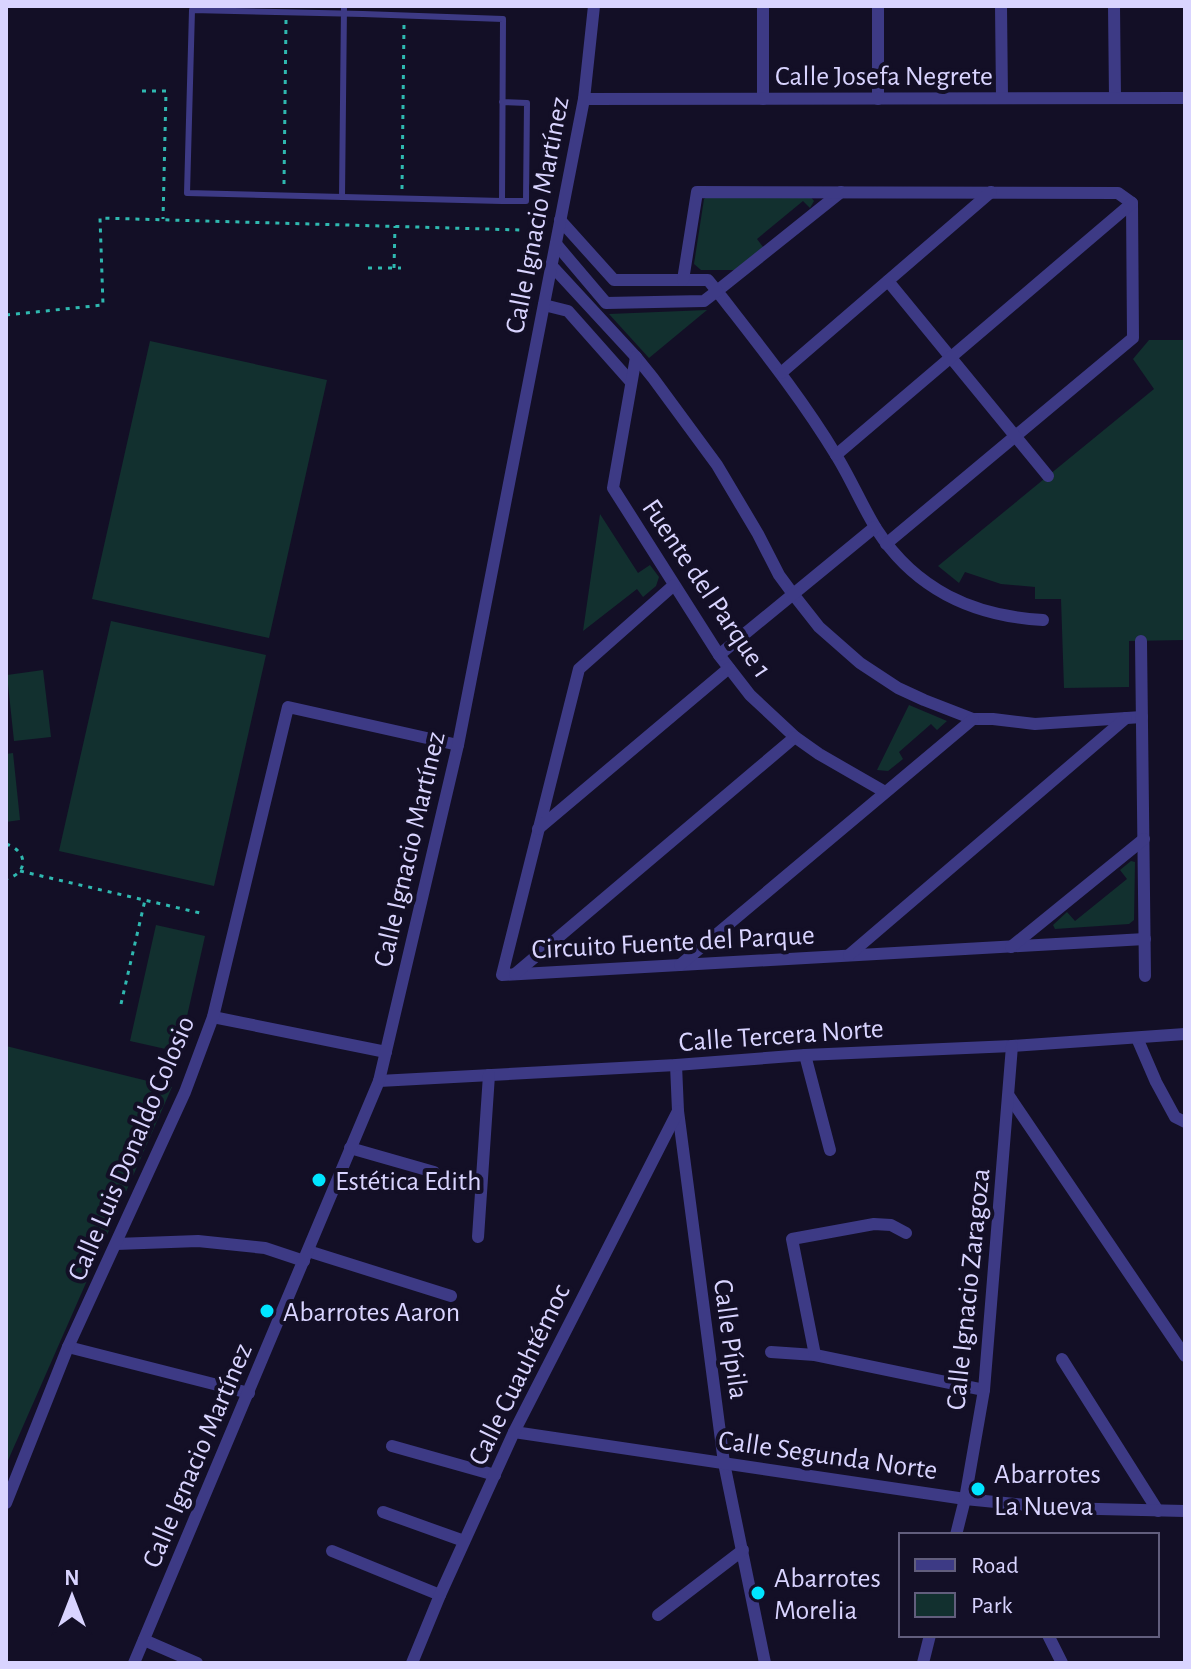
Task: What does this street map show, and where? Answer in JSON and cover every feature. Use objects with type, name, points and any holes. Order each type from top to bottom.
[{"type":"street","name":"Calle Ignacio Martínez","points":[[134,1663],[379,1081],[458,745],[584,99],[594,6]]},
{"type":"street","points":[[763,6],[763,99]]},
{"type":"street","points":[[878,6],[878,99]]},
{"type":"street","points":[[1001,6],[1002,98]]},
{"type":"street","points":[[1114,6],[1115,98]]},
{"type":"street","name":"Calle Josefa Negrete","points":[[584,99],[1185,98]]},
{"type":"street","points":[[683,280],[697,192],[1118,193],[1132,203]]},
{"type":"street","points":[[556,244],[606,303],[704,301],[841,192]]},
{"type":"street","points":[[781,373],[991,192]]},
{"type":"street","points":[[836,455],[1132,203]]},
{"type":"street","points":[[886,544],[1133,338],[1132,203]]},
{"type":"street","points":[[560,220],[614,280],[708,280],[781,373],[836,455],[886,544],[910,571],[961,603],[1002,615],[1043,620]]},
{"type":"street","points":[[551,265],[636,357],[717,465],[779,575],[819,627],[879,677],[924,700],[973,719],[1035,724],[1142,717]]},
{"type":"street","points":[[888,281],[1048,476]]},
{"type":"street","points":[[544,305],[568,311],[631,382]]},
{"type":"street","points":[[631,382],[636,357]]},
{"type":"street","name":"Fuente del Parque 1","points":[[631,382],[613,488],[719,655],[750,695],[795,737],[885,792]]},
{"type":"street","points":[[719,655],[875,527]]},
{"type":"street","name":"Circuito Fuente del Parque","points":[[674,585],[579,669],[502,975],[1145,939]]},
{"type":"street","points":[[1141,641],[1145,976]]},
{"type":"street","points":[[538,829],[729,668]]},
{"type":"street","name":"Calle Luis Donaldo Colosio","points":[[6,1503],[68,1347],[185,1092],[213,1017],[288,707],[458,745]]},
{"type":"street","points":[[849,956],[1126,718]]},
{"type":"street","points":[[680,965],[973,719]]},
{"type":"street","points":[[515,974],[795,737]]},
{"type":"street","points":[[1011,947],[1144,839]]},
{"type":"street","points":[[213,1017],[386,1052]]},
{"type":"street","name":"Calle Tercera Norte","points":[[379,1081],[1185,1034]]},
{"type":"street","points":[[1137,1038],[1175,1117],[1185,1122]]},
{"type":"street","name":"Calle Ignacio Zaragoza","points":[[956,1533],[984,1390],[1012,1046]]},
{"type":"street","points":[[805,1055],[830,1150]]},
{"type":"street","name":"Calle Pípila","points":[[676,1065],[678,1111],[724,1463],[765,1663]]},
{"type":"street","points":[[478,1237],[489,1075]]},
{"type":"street","points":[[1009,1096],[1185,1356]]},
{"type":"street","name":"Calle Cuauhtémoc","points":[[412,1663],[514,1432],[678,1111]]},
{"type":"street","points":[[350,1148],[434,1172]]},
{"type":"street","points":[[815,1355],[792,1239],[874,1224],[891,1225],[906,1233]]},
{"type":"street","points":[[116,1244],[198,1241],[265,1248],[306,1256],[451,1296]]},
{"type":"street","points":[[68,1347],[249,1393]]},
{"type":"street","points":[[771,1352],[815,1355],[984,1390]]},
{"type":"street","points":[[1062,1359],[1158,1511]]},
{"type":"street","name":"Calle Segunda Norte","points":[[514,1432],[965,1499],[1056,1508],[1185,1511]]},
{"type":"street","points":[[392,1446],[495,1475]]},
{"type":"street","points":[[383,1512],[464,1541]]},
{"type":"street","points":[[658,1615],[743,1550]]},
{"type":"street","points":[[332,1551],[440,1595]]},
{"type":"street","points":[[923,1663],[930,1637]]},
{"type":"street","points":[[1049,1637],[1062,1663]]},
{"type":"street","points":[[144,1640],[197,1663]]},
{"type":"lane","points":[[502,102],[527,103],[526,201],[502,201],[187,193],[192,10],[363,10],[404,16],[503,19],[502,102],[502,201]]},
{"type":"lane","points":[[342,197],[344,10]]},
{"type":"path","points":[[284,195],[286,12]]},
{"type":"path","points":[[401,198],[404,16]]},
{"type":"path","points":[[142,91],[166,91],[163,220]]},
{"type":"path","points":[[6,315],[103,305],[100,218],[520,230]]},
{"type":"path","points":[[394,268],[395,226]]},
{"type":"path","points":[[368,268],[401,268]]},
{"type":"path","points":[[6,844],[15,847],[23,862],[20,871],[6,879]]},
{"type":"path","points":[[20,871],[200,913]]},
{"type":"path","points":[[121,1004],[145,900]]},
{"type":"green space","points":[[710,194],[810,196],[814,201],[810,208],[803,201],[757,239],[763,247],[735,270],[701,270],[694,264],[704,199]]},
{"type":"green space","points":[[707,310],[649,358],[609,314]]},
{"type":"green space","points":[[1149,340],[1185,340],[1185,640],[1129,641],[1129,687],[1064,688],[1061,599],[1035,599],[1035,587],[1001,584],[965,572],[959,583],[938,566],[1154,389],[1133,359]]},
{"type":"green space","points":[[150,341],[327,380],[269,638],[92,599]]},
{"type":"green space","points":[[600,514],[638,573],[650,565],[659,577],[656,586],[643,597],[637,589],[583,631]]},
{"type":"green space","points":[[111,621],[266,655],[214,886],[59,851]]},
{"type":"green space","points":[[43,670],[51,737],[14,741],[7,675]]},
{"type":"green space","points":[[909,705],[947,721],[937,730],[931,724],[899,752],[903,759],[888,771],[877,770]]},
{"type":"green space","points":[[13,753],[20,820],[6,822],[6,754]]},
{"type":"green space","points":[[1131,861],[1135,862],[1134,920],[1129,924],[1055,929],[1053,925],[1067,912],[1075,921],[1127,879],[1120,870]]},
{"type":"green space","points":[[156,925],[205,936],[179,1052],[130,1041]]},
{"type":"green space","points":[[6,1046],[172,1087],[6,1465]]},
{"type":"place","name":"Estética Edith","points":[[319,1180]]},
{"type":"place","name":"Abarrotes Aaron","points":[[267,1311]]},
{"type":"place","name":"Abarrotes La Nueva","points":[[978,1489]]},
{"type":"place","name":"Abarrotes Morelia","points":[[758,1593]]}]
